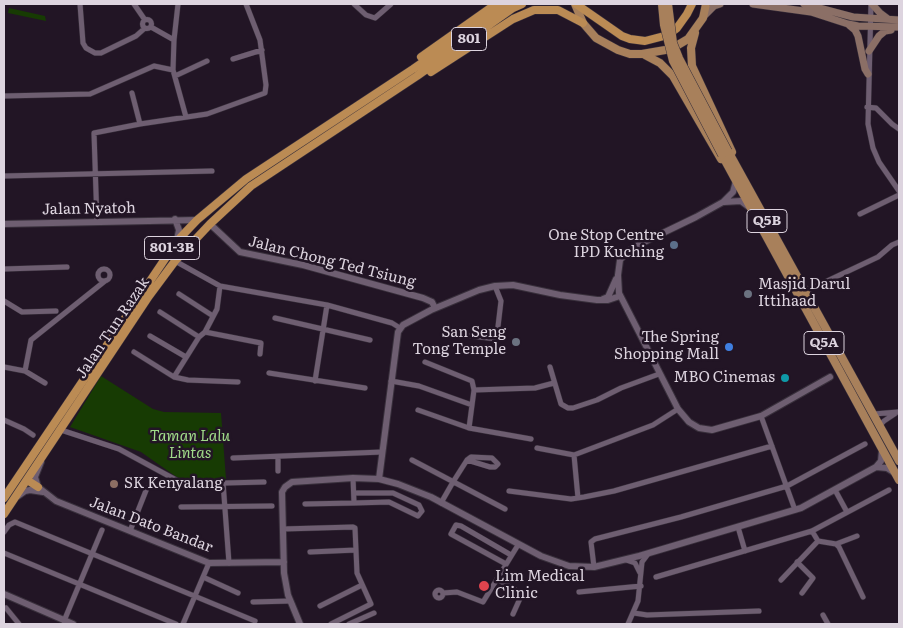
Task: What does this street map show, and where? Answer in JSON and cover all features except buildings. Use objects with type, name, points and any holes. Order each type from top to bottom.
[{"type":"highway","points":[[399,83],[410,66],[496,4]]},
{"type":"highway","name":"801","points":[[415,73],[507,4]]},
{"type":"highway","name":"801","points":[[415,73],[522,4]]},
{"type":"highway","points":[[576,4],[622,36],[645,41],[668,35],[683,22],[692,4]]},
{"type":"highway","points":[[399,83],[421,78],[523,14],[543,9],[558,10],[583,23]]},
{"type":"highway","name":"Jalan Tun Razak","points":[[4,498],[177,241],[197,220],[246,179],[415,73]]},
{"type":"highway","name":"Jalan Tun Razak","points":[[4,514],[149,296],[175,261],[210,224],[251,186],[399,83]]},
{"type":"highway","points":[[4,505],[22,480],[27,480],[41,490]]},
{"type":"main road","points":[[576,4],[583,23],[596,38],[605,44],[630,54],[671,49],[688,39],[703,18],[714,6],[720,4]]},
{"type":"main road","points":[[662,4],[664,25],[674,61],[725,153]]},
{"type":"main road","points":[[668,4],[673,43],[725,153]]},
{"type":"main road","points":[[703,18],[706,4]]},
{"type":"main road","points":[[753,4],[811,12],[848,24],[899,28]]},
{"type":"main road","points":[[804,4],[818,6],[849,16],[899,20]]},
{"type":"main road","points":[[872,4],[890,20]]},
{"type":"main road","points":[[848,24],[855,30],[858,36],[862,59],[868,74]]},
{"type":"main road","points":[[869,51],[879,36],[885,31],[899,28]]},
{"type":"main road","name":"Q5B","points":[[696,29],[691,48],[692,66],[725,136],[732,166],[806,291],[899,461]]},
{"type":"main road","name":"Q5A","points":[[642,54],[660,63],[673,76],[719,157],[732,166]]},
{"type":"main road","name":"Q5A","points":[[725,153],[749,207],[897,477]]},
{"type":"street","points":[[80,4],[83,42],[86,48],[95,53],[101,53],[148,28]]},
{"type":"street","points":[[134,4],[145,20],[142,25],[174,40]]},
{"type":"street","points":[[178,4],[174,40],[174,73],[186,117]]},
{"type":"street","points":[[97,222],[94,133],[215,111],[265,93],[266,85],[260,40],[246,4]]},
{"type":"street","points":[[354,4],[366,15],[374,18],[391,4]]},
{"type":"street","points":[[872,4],[868,74],[868,124],[873,148],[879,162],[899,190]]},
{"type":"street","points":[[233,60],[262,50]]},
{"type":"street","points":[[4,96],[90,94],[154,66],[174,73],[207,61]]},
{"type":"street","points":[[132,93],[140,124]]},
{"type":"street","points":[[868,107],[876,108],[899,129]]},
{"type":"street","points":[[4,176],[212,171]]},
{"type":"street","points":[[605,300],[618,274],[623,256],[632,248],[723,202],[733,192],[736,181]]},
{"type":"street","points":[[860,214],[899,195]]},
{"type":"street","points":[[723,202],[741,201],[749,207]]},
{"type":"street","points":[[175,220],[179,230],[177,241]]},
{"type":"street","name":"Jalan Nyatoh","points":[[4,224],[197,220]]},
{"type":"street","name":"Jalan Chong Ted Tsiung","points":[[210,224],[240,252],[302,265],[427,300],[433,309]]},
{"type":"street","points":[[806,291],[878,257],[892,245],[899,242]]},
{"type":"street","points":[[175,261],[220,286],[327,305],[400,328]]},
{"type":"street","points":[[4,269],[67,267]]},
{"type":"street","points":[[618,274],[620,296],[659,374],[678,409],[689,422],[699,428],[705,430],[721,428],[761,416],[830,377],[837,376],[845,380]]},
{"type":"street","points":[[24,371],[31,340],[105,281]]},
{"type":"street","points":[[379,479],[398,332],[400,328],[414,318],[479,290],[495,286],[513,285],[560,295],[605,300],[619,304],[631,316]]},
{"type":"street","points":[[174,377],[199,337],[205,332],[218,302],[220,286]]},
{"type":"street","points":[[495,286],[501,301],[495,352]]},
{"type":"street","points":[[179,294],[213,316]]},
{"type":"street","points":[[605,300],[620,296]]},
{"type":"street","points":[[427,300],[450,303]]},
{"type":"street","points":[[4,301],[22,312],[56,311]]},
{"type":"street","points":[[315,381],[327,305]]},
{"type":"street","points":[[160,312],[199,337]]},
{"type":"street","points":[[275,318],[370,340]]},
{"type":"street","points":[[205,332],[261,343],[260,354]]},
{"type":"street","points":[[463,335],[497,339]]},
{"type":"street","points":[[150,336],[186,357]]},
{"type":"street","points":[[134,352],[174,377],[188,380],[238,382]]},
{"type":"street","points":[[830,377],[834,360]]},
{"type":"street","points":[[424,362],[472,381],[474,390],[469,428]]},
{"type":"street","points":[[4,367],[24,371],[45,383]]},
{"type":"street","points":[[550,367],[561,404],[568,408],[597,400],[621,388],[659,374]]},
{"type":"street","points":[[269,373],[365,388]]},
{"type":"street","points":[[392,381],[420,386],[472,405]]},
{"type":"street","points":[[474,390],[525,388],[554,383]]},
{"type":"street","points":[[537,448],[574,455],[653,425],[678,409]]},
{"type":"street","points":[[418,410],[469,428],[530,439]]},
{"type":"street","points":[[874,414],[899,412]]},
{"type":"street","points":[[880,425],[899,412]]},
{"type":"street","points":[[761,416],[795,510]]},
{"type":"street","points":[[4,420],[18,426],[33,436]]},
{"type":"street","points":[[61,430],[125,451],[178,481],[264,482]]},
{"type":"street","points":[[594,567],[592,542],[596,540],[787,486],[865,444]]},
{"type":"street","points":[[509,491],[571,499],[578,498],[614,491],[772,446]]},
{"type":"street","points":[[300,624],[290,601],[284,573],[282,492],[288,484],[298,481],[353,478],[379,479],[416,490],[541,556],[561,564],[576,567],[594,567],[738,528],[795,510],[836,490],[876,467],[881,461],[882,450]]},
{"type":"street","points":[[234,458],[382,452]]},
{"type":"street","points":[[15,498],[25,491],[41,490],[35,477],[45,453]]},
{"type":"street","points":[[574,455],[578,498]]},
{"type":"street","points":[[278,457],[278,471]]},
{"type":"street","points":[[441,503],[467,460],[471,457],[492,458],[498,464],[490,467],[467,460]]},
{"type":"street","points":[[412,460],[505,509]]},
{"type":"street","points":[[876,467],[888,468],[897,477]]},
{"type":"street","points":[[353,478],[354,503]]},
{"type":"street","points":[[225,483],[228,563]]},
{"type":"street","points":[[130,531],[148,488]]},
{"type":"street","name":"Jalan Dato Bandar","points":[[41,490],[56,501],[209,563],[284,562]]},
{"type":"street","points":[[836,490],[847,512]]},
{"type":"street","points":[[656,577],[812,532],[889,490]]},
{"type":"street","points":[[305,504],[389,502],[418,516],[422,511],[419,505],[393,493],[354,492]]},
{"type":"street","points":[[181,507],[272,506]]},
{"type":"street","points":[[4,532],[9,525],[15,522],[255,621]]},
{"type":"street","points":[[506,564],[451,534],[458,525],[511,555]]},
{"type":"street","points":[[283,529],[355,528],[358,573],[371,604],[331,624]]},
{"type":"street","points":[[738,528],[745,551]]},
{"type":"street","points":[[64,620],[102,530]]},
{"type":"street","points":[[812,532],[818,541],[836,544],[857,536]]},
{"type":"street","points":[[781,580],[818,541]]},
{"type":"street","points":[[836,544],[842,552],[862,597]]},
{"type":"street","points":[[443,593],[457,592],[483,602],[518,545]]},
{"type":"street","points":[[310,552],[356,550]]},
{"type":"street","points":[[628,624],[638,601],[642,562],[650,552]]},
{"type":"street","points":[[4,553],[176,624]]},
{"type":"street","points":[[624,560],[635,563],[641,576]]},
{"type":"street","points":[[797,562],[813,578],[802,593]]},
{"type":"street","points":[[183,624],[209,563]]},
{"type":"street","points":[[203,578],[238,593]]},
{"type":"street","points":[[497,579],[522,594],[513,614]]},
{"type":"street","points":[[320,606],[362,585]]},
{"type":"street","points":[[579,592],[641,586]]},
{"type":"street","points":[[4,590],[10,598]]},
{"type":"street","points":[[4,594],[73,624]]},
{"type":"street","points":[[10,598],[5,609],[18,624]]},
{"type":"street","points":[[253,602],[290,601]]},
{"type":"street","points":[[634,613],[647,615],[759,611]]},
{"type":"street","points":[[350,624],[374,613]]},
{"type":"street","points":[[823,616],[828,624]]},
{"type":"green space","points":[[9,8],[45,16],[46,21],[8,13]]},
{"type":"green space","name":"Taman Lalu Lintas","points":[[101,376],[153,409],[164,412],[221,413],[226,479],[178,478],[141,452],[70,427]]},
{"type":"place","name":"One Stop Centre IPD Kuching","points":[[674,245]]},
{"type":"place","name":"Masjid Darul Ittihaad","points":[[748,294]]},
{"type":"place","name":"San Seng Tong Temple","points":[[516,342]]},
{"type":"place","name":"The Spring Shopping Mall","points":[[729,347]]},
{"type":"place","name":"MBO Cinemas","points":[[785,378]]},
{"type":"place","name":"SK Kenyalang","points":[[114,484]]},
{"type":"place","name":"Lim Medical Clinic","points":[[484,586]]}]
